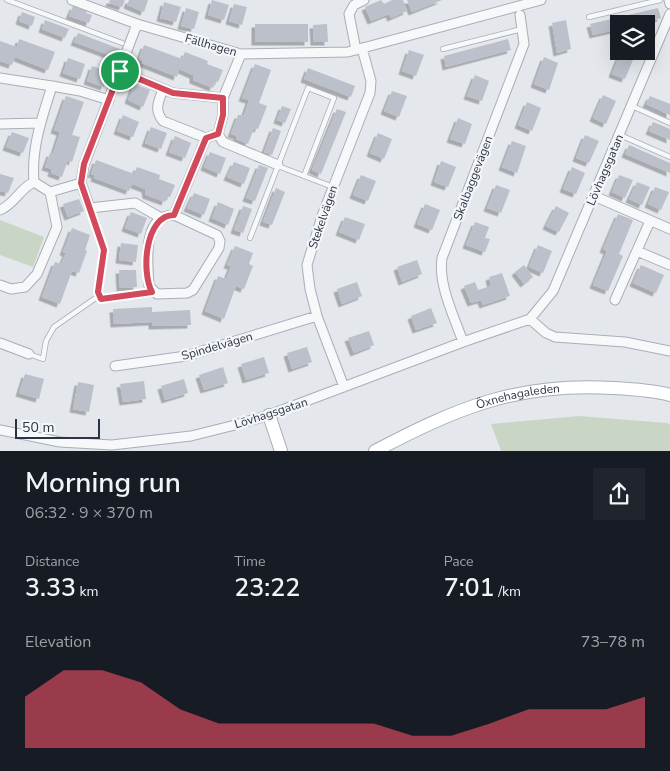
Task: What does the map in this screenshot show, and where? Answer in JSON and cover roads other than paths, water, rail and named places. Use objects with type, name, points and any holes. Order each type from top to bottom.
[{"type":"street","name":"Fällhagen","points":[[72,0],[137,24],[241,54],[359,49],[541,0]]},
{"type":"street","points":[[359,49],[349,14],[354,5],[364,0]]},
{"type":"street","name":"Lövhagsgatan","points":[[0,430],[60,442],[112,445],[192,436],[269,415],[463,342],[530,320],[553,290],[670,14]]},
{"type":"street","name":"Skalbaggevägen","points":[[463,342],[442,280],[442,258],[520,57],[524,44],[520,15]]},
{"type":"street","points":[[137,24],[84,164],[81,183],[90,208],[134,203],[161,218]]},
{"type":"street","name":"Stekelvägen","points":[[344,388],[317,316],[308,283],[307,265],[333,187],[370,93],[371,81],[359,49]]},
{"type":"street","points":[[241,54],[223,98],[223,115],[218,134],[223,142],[278,166]]},
{"type":"street","points":[[120,71],[163,90],[223,98]]},
{"type":"street","points":[[1,80],[80,91],[109,100]]},
{"type":"street","points":[[34,182],[34,162],[39,123],[52,86]]},
{"type":"street","points":[[163,90],[158,104],[159,116],[164,121],[206,138],[218,134]]},
{"type":"street","points":[[0,124],[39,123]]},
{"type":"street","points":[[174,215],[206,138]]},
{"type":"street","points":[[0,286],[11,289],[25,287],[36,274],[57,227],[50,192],[34,182]]},
{"type":"street","points":[[0,210],[8,207],[27,185],[34,182]]},
{"type":"street","points":[[50,192],[81,183]]},
{"type":"street","points":[[594,196],[670,229]]},
{"type":"street","points":[[166,215],[174,215],[217,236],[220,241],[219,248],[193,290],[187,293],[164,295],[152,292],[149,286],[147,248],[156,224],[166,215]]},
{"type":"street","points":[[615,300],[650,220]]},
{"type":"street","points":[[637,251],[669,261]]},
{"type":"street","name":"Spindelvägen","points":[[115,366],[186,356],[317,316]]},
{"type":"street","points":[[530,320],[546,333],[555,337],[624,342],[670,351]]},
{"type":"street","points":[[0,343],[29,354]]},
{"type":"street","name":"Öxnehagaleden","points":[[376,451],[448,415],[492,399],[523,393],[558,388],[597,387],[670,395]]},
{"type":"street","points":[[269,415],[281,451]]},
{"type":"lane","points":[[7,0],[122,43]]},
{"type":"lane","points":[[589,17],[660,0]]},
{"type":"lane","points":[[443,49],[522,29]]},
{"type":"lane","points":[[250,238],[308,88],[334,98],[304,176]]},
{"type":"lane","points":[[632,106],[670,123]]},
{"type":"lane","points":[[620,135],[670,157]]},
{"type":"lane","points":[[278,166],[333,187]]},
{"type":"lane","points":[[90,208],[104,250],[98,292],[101,299],[152,292]]},
{"type":"lane","points":[[29,354],[43,359],[46,341],[54,327],[100,295]]}]
